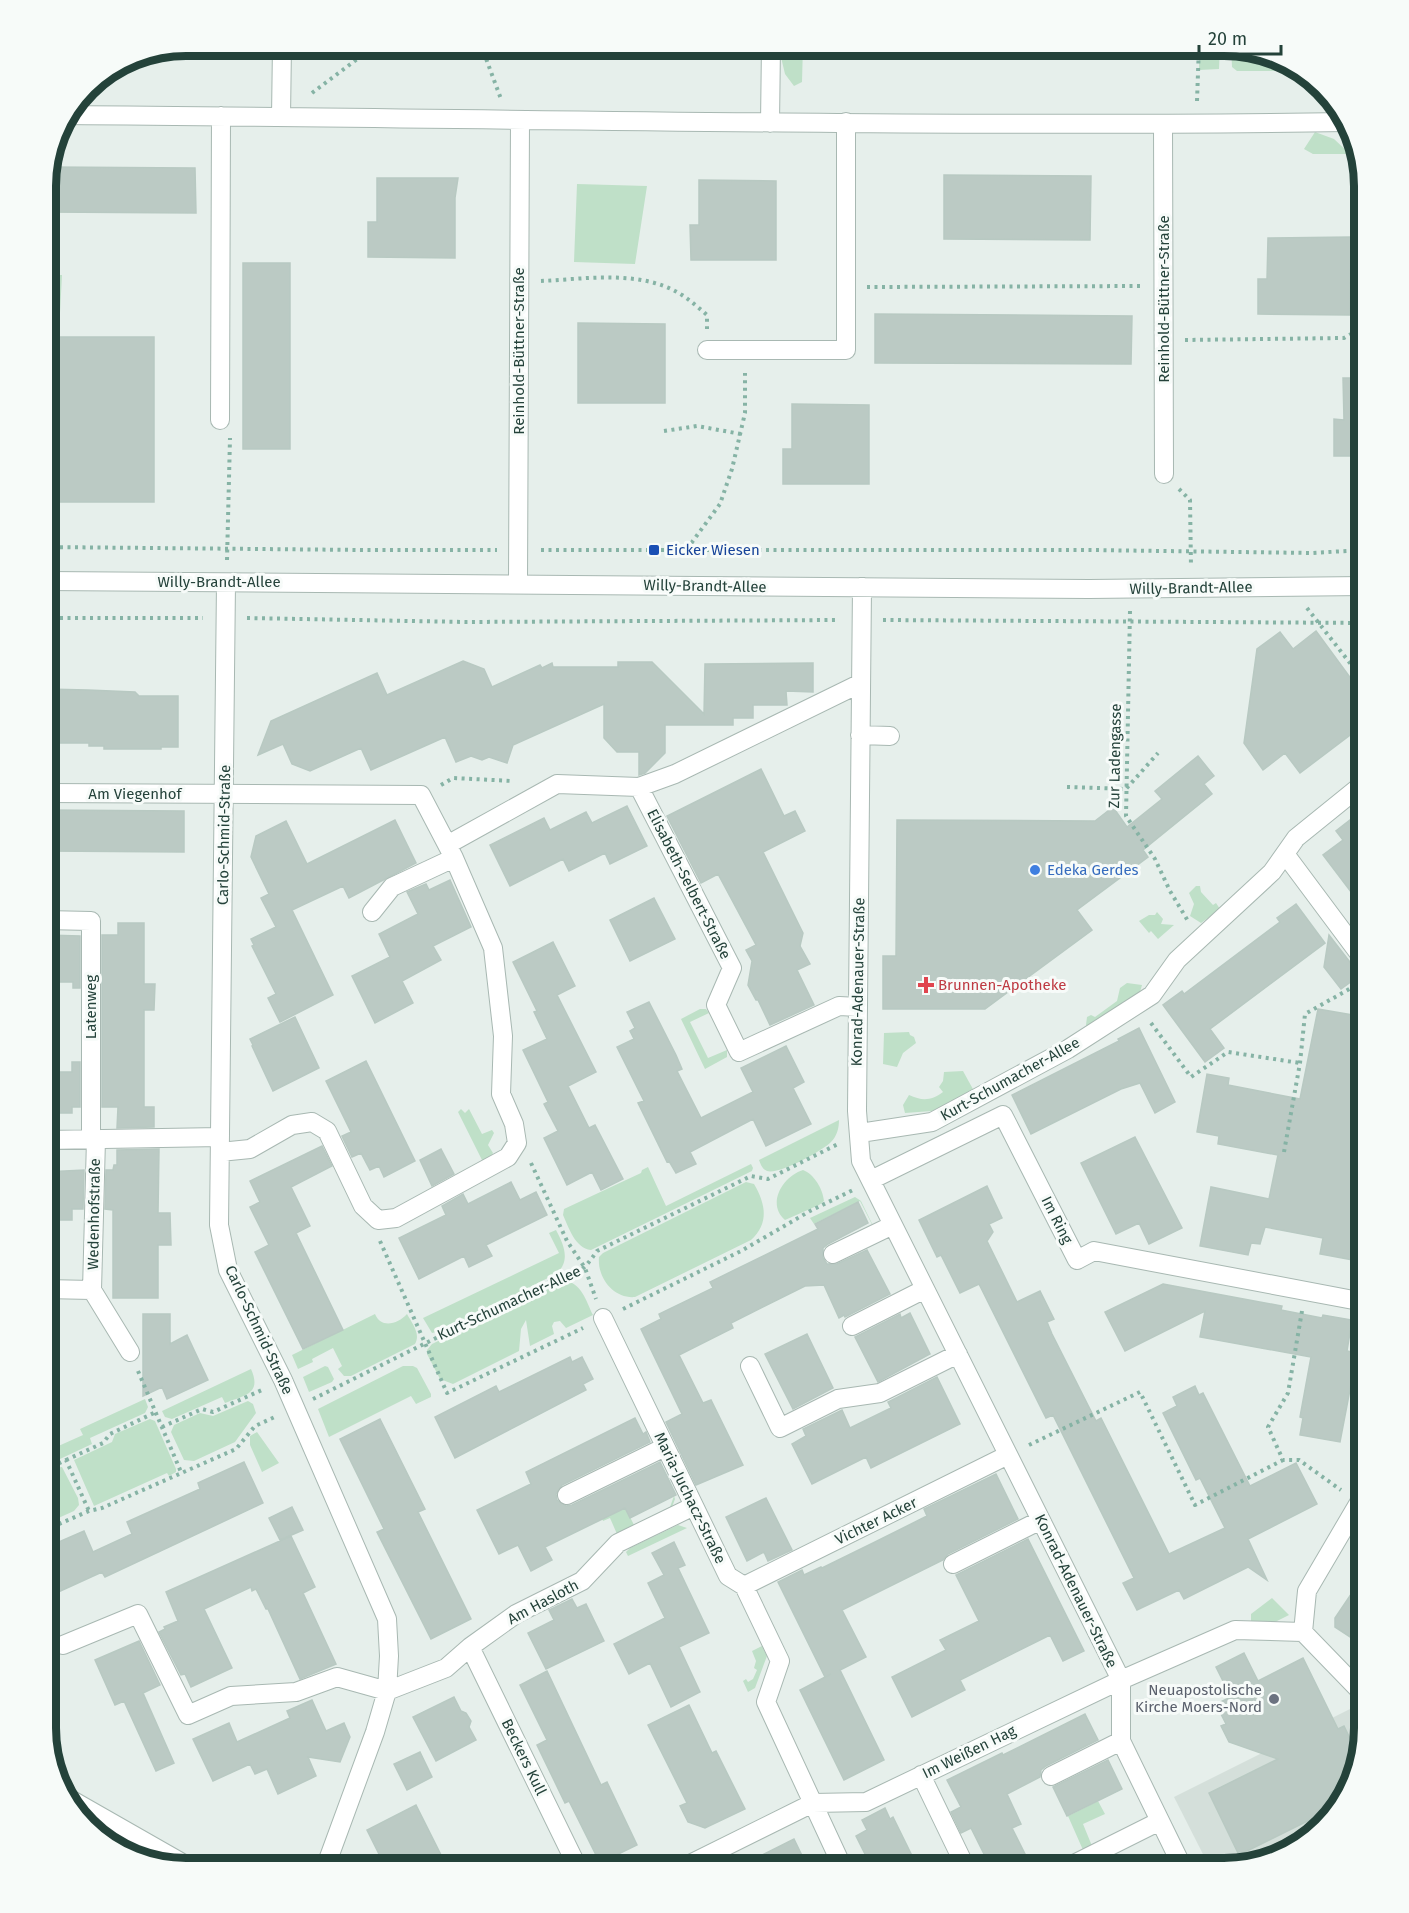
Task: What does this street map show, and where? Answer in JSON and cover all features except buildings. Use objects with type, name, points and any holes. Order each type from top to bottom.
[{"type":"street","points":[[281,117],[282,56]]},
{"type":"street","points":[[770,123],[771,56]]},
{"type":"street","points":[[76,115],[770,123],[1337,122]]},
{"type":"street","points":[[220,420],[221,116]]},
{"type":"street","name":"Reinhold-Büttner-Straße","points":[[514,120],[520,282],[518,583]]},
{"type":"street","points":[[707,350],[846,350],[846,122]]},
{"type":"street","name":"Reinhold-Büttner-Straße","points":[[1163,124],[1164,474]]},
{"type":"street","name":"Willy-Brandt-Allee","points":[[56,581],[1130,589],[1354,586]]},
{"type":"street","name":"Carlo-Schmid-Straße","points":[[226,583],[219,1225],[228,1270],[283,1380],[387,1619],[389,1656],[387,1691],[375,1732],[329,1857]]},
{"type":"street","name":"Konrad-Adenauer-Straße","points":[[862,587],[857,1111],[861,1161],[1120,1680],[1121,1741],[1178,1858]]},
{"type":"street","points":[[372,912],[392,887],[557,784],[639,788],[675,774],[861,683]]},
{"type":"street","points":[[860,735],[890,736]]},
{"type":"street","name":"Elisabeth-Selbert-Straße","points":[[639,788],[732,968],[716,1005],[740,1052],[839,1006],[858,1007]]},
{"type":"street","name":"Kurt-Schumacher-Allee","points":[[860,1133],[932,1122],[1068,1049],[1152,995],[1177,960],[1272,872],[1296,838],[1354,791]]},
{"type":"street","name":"Am Viegenhof","points":[[56,794],[224,794]]},
{"type":"street","points":[[56,1140],[220,1144],[250,1149],[292,1125],[312,1122],[327,1131],[363,1206],[378,1220],[396,1218],[508,1157],[517,1143],[514,1124],[501,1094],[503,1036],[493,948],[451,851],[421,795],[224,794]]},
{"type":"street","points":[[1285,854],[1354,947]]},
{"type":"street","name":"Latenweg","points":[[56,920],[91,921],[93,1139]]},
{"type":"street","name":"Im Ring","points":[[871,1180],[1003,1115],[1077,1260],[1094,1251],[1354,1300]]},
{"type":"street","name":"Wedenhofstraße","points":[[93,1139],[92,1290],[130,1352]]},
{"type":"street","points":[[833,1254],[893,1225]]},
{"type":"street","name":"Wedenhofstraße","points":[[56,1289],[92,1290]]},
{"type":"street","points":[[852,1326],[925,1289]]},
{"type":"street","name":"Maria-Juchacz-Straße","points":[[603,1318],[728,1576],[744,1586],[780,1661],[766,1702],[838,1858]]},
{"type":"street","points":[[750,1365],[780,1428],[838,1399],[880,1393],[957,1354]]},
{"type":"street","points":[[567,1495],[665,1447]]},
{"type":"street","name":"Vichter Acker","points":[[744,1586],[1008,1455]]},
{"type":"street","name":"Am Hasloth","points":[[387,1691],[446,1668],[470,1647],[516,1614],[582,1581],[618,1543],[694,1506]]},
{"type":"street","points":[[1354,1510],[1307,1591],[1303,1632],[1354,1685]]},
{"type":"street","points":[[953,1564],[1041,1520]]},
{"type":"street","points":[[63,1645],[138,1614],[188,1715],[231,1696],[296,1692],[337,1677],[387,1691]]},
{"type":"street","name":"Im Weißen Hag","points":[[813,1803],[866,1802],[1120,1680],[1235,1630],[1303,1632]]},
{"type":"street","name":"Beckers Kull","points":[[470,1647],[573,1857]]},
{"type":"street","points":[[1051,1776],[1121,1741]]},
{"type":"street","points":[[921,1775],[961,1858]]},
{"type":"street","points":[[703,1858],[813,1803]]},
{"type":"street","points":[[81,1805],[170,1856]]},
{"type":"street","points":[[1086,1858],[1160,1821]]},
{"type":"path","points":[[281,117],[361,56]]},
{"type":"path","points":[[486,56],[514,120]]},
{"type":"path","points":[[1196,124],[1199,56]]},
{"type":"path","points":[[520,282],[626,278],[660,286],[681,294],[707,315],[707,350]]},
{"type":"path","points":[[845,287],[1163,286]]},
{"type":"path","points":[[1164,340],[1344,338],[1354,332]]},
{"type":"path","points":[[687,550],[720,504],[741,434],[745,413],[744,392]]},
{"type":"path","points":[[220,420],[230,421],[226,583]]},
{"type":"path","points":[[664,431],[697,426],[741,434]]},
{"type":"path","points":[[1164,474],[1190,500],[1191,587]]},
{"type":"path","points":[[56,547],[1312,553],[1354,551]]},
{"type":"path","points":[[1290,586],[1354,668]]},
{"type":"path","name":"Zur Ladengasse","points":[[1130,589],[1126,816],[1155,859],[1170,891],[1187,919],[1201,937]]},
{"type":"path","points":[[56,618],[466,622],[861,620],[1354,623]]},
{"type":"path","points":[[1066,788],[1126,789],[1158,753]]},
{"type":"path","points":[[421,795],[453,778],[557,784]]},
{"type":"path","points":[[1284,1152],[1300,1063],[1305,1014],[1354,987]]},
{"type":"path","points":[[1137,1005],[1191,1077],[1228,1052],[1300,1063]]},
{"type":"path","name":"Kurt-Schumacher-Allee","points":[[56,1525],[102,1508],[236,1449],[255,1426],[553,1280],[572,1277],[585,1268],[597,1251],[751,1176],[768,1179],[860,1133]]},
{"type":"path","points":[[517,1143],[528,1157],[567,1241],[585,1268],[603,1318]]},
{"type":"path","points":[[378,1220],[380,1242],[447,1393],[741,1251],[810,1211],[871,1180]]},
{"type":"path","points":[[1283,1460],[1268,1426],[1288,1394],[1306,1291]]},
{"type":"path","points":[[130,1352],[181,1472]]},
{"type":"path","points":[[162,1427],[202,1409],[213,1412],[283,1380]]},
{"type":"path","points":[[1008,1455],[1140,1392],[1195,1505],[1283,1460],[1299,1460],[1354,1494]]},
{"type":"path","points":[[56,1465],[103,1443],[110,1434],[156,1412]]},
{"type":"path","points":[[66,1460],[89,1511]]},
{"type":"shaded area","points":[[1354,1707],[1354,1728],[1349,1761],[1336,1793],[1327,1807],[1303,1831],[1273,1848],[1241,1856],[1205,1858],[1174,1797]]},
{"type":"green space","points":[[781,56],[803,56],[802,82],[794,86],[785,74]]},
{"type":"green space","points":[[1199,56],[1220,56],[1219,69],[1199,70]]},
{"type":"green space","points":[[1232,56],[1257,60],[1285,71],[1237,71],[1232,67]]},
{"type":"green space","points":[[1315,132],[1334,139],[1349,154],[1313,154],[1304,149]]},
{"type":"green space","points":[[577,184],[647,186],[635,264],[574,262]]},
{"type":"green space","points":[[56,275],[62,275],[59,332],[56,333]]},
{"type":"green space","points":[[1196,886],[1200,886],[1201,892],[1213,905],[1216,903],[1220,909],[1201,923],[1190,916],[1194,904],[1189,893]]},
{"type":"green space","points":[[1157,912],[1163,919],[1161,924],[1174,925],[1158,939],[1151,931],[1149,933],[1139,921]]},
{"type":"green space","points":[[1127,983],[1142,985],[1140,992],[1090,1030],[1086,1025],[1087,1017],[1091,1015],[1095,1017],[1117,1001],[1120,988]]},
{"type":"green space","points":[[700,1009],[706,1009],[709,1013],[690,1022],[708,1058],[727,1050],[727,1057],[705,1069],[681,1019]]},
{"type":"green space","points":[[909,1032],[916,1043],[903,1053],[897,1067],[883,1064],[884,1033]]},
{"type":"green space","points":[[963,1071],[974,1091],[932,1111],[905,1113],[903,1105],[909,1095],[922,1099],[934,1097],[943,1092],[939,1087],[943,1081],[944,1072]]},
{"type":"green space","points":[[461,1109],[465,1113],[469,1109],[482,1134],[492,1130],[494,1133],[488,1145],[493,1153],[483,1162],[458,1112]]},
{"type":"green space","points":[[839,1120],[835,1137],[819,1151],[781,1169],[767,1171],[762,1167],[759,1160]]},
{"type":"green space","points":[[751,1164],[752,1171],[591,1250],[581,1246],[577,1241],[563,1215],[564,1209],[641,1173],[648,1167],[666,1206]]},
{"type":"green space","points":[[803,1170],[817,1182],[824,1201],[785,1220],[779,1214],[777,1206],[779,1191],[789,1178]]},
{"type":"green space","points":[[746,1182],[754,1184],[761,1199],[764,1214],[761,1227],[751,1240],[635,1297],[620,1295],[608,1286],[599,1265],[599,1257],[603,1253]]},
{"type":"green space","points":[[855,1197],[861,1201],[881,1242],[860,1201],[814,1224],[810,1218]]},
{"type":"green space","points":[[556,1230],[565,1258],[561,1269],[556,1274],[441,1331],[432,1333],[423,1318],[559,1253],[549,1233]]},
{"type":"green space","points":[[562,1281],[574,1284],[578,1288],[593,1315],[566,1328],[560,1321],[554,1322],[552,1326],[554,1334],[530,1346],[526,1320],[521,1329],[519,1351],[453,1384],[440,1379],[427,1354],[432,1344]]},
{"type":"green space","points":[[375,1314],[381,1322],[390,1323],[407,1314],[416,1332],[415,1344],[351,1376],[344,1376],[338,1369],[342,1366],[333,1348],[298,1369],[292,1355]]},
{"type":"green space","points":[[325,1366],[328,1367],[334,1379],[309,1392],[303,1377]]},
{"type":"green space","points":[[403,1366],[417,1368],[431,1397],[416,1404],[411,1396],[329,1437],[318,1409]]},
{"type":"green space","points":[[251,1369],[254,1377],[253,1389],[245,1395],[225,1403],[222,1397],[172,1419],[165,1417],[162,1411]]},
{"type":"green space","points":[[145,1399],[148,1407],[145,1413],[90,1438],[92,1444],[56,1461],[56,1447],[83,1435],[80,1429]]},
{"type":"green space","points":[[248,1401],[253,1404],[256,1413],[235,1442],[194,1461],[184,1460],[171,1432],[174,1425],[200,1413],[213,1416]]},
{"type":"green space","points":[[150,1419],[155,1421],[176,1472],[169,1476],[167,1473],[94,1506],[74,1460],[112,1442],[115,1434]]},
{"type":"green space","points":[[257,1432],[279,1463],[262,1472],[250,1445],[250,1436]]},
{"type":"green space","points":[[62,1467],[78,1498],[79,1505],[74,1511],[56,1519],[56,1468]]},
{"type":"green space","points":[[674,1496],[672,1507],[617,1534],[610,1518],[603,1521],[602,1518],[625,1507],[634,1525],[670,1507]]},
{"type":"green space","points":[[678,1525],[687,1528],[628,1556],[626,1552],[630,1548]]},
{"type":"green space","points":[[1272,1598],[1289,1615],[1269,1625],[1251,1621],[1251,1614]]},
{"type":"green space","points":[[762,1646],[767,1656],[755,1688],[748,1692],[743,1681],[746,1679],[748,1682],[753,1679],[757,1670],[754,1668],[756,1661],[752,1651]]},
{"type":"green space","points":[[1098,1801],[1105,1814],[1083,1824],[1092,1846],[1083,1850],[1068,1816]]},
{"type":"place","name":"Eicker Wiesen","points":[[654,550]]},
{"type":"place","name":"Edeka Gerdes","points":[[1035,870]]},
{"type":"place","name":"Brunnen-Apotheke","points":[[926,985]]},
{"type":"place","name":"Neuapostolische Kirche Moers-Nord","points":[[1274,1699]]}]
